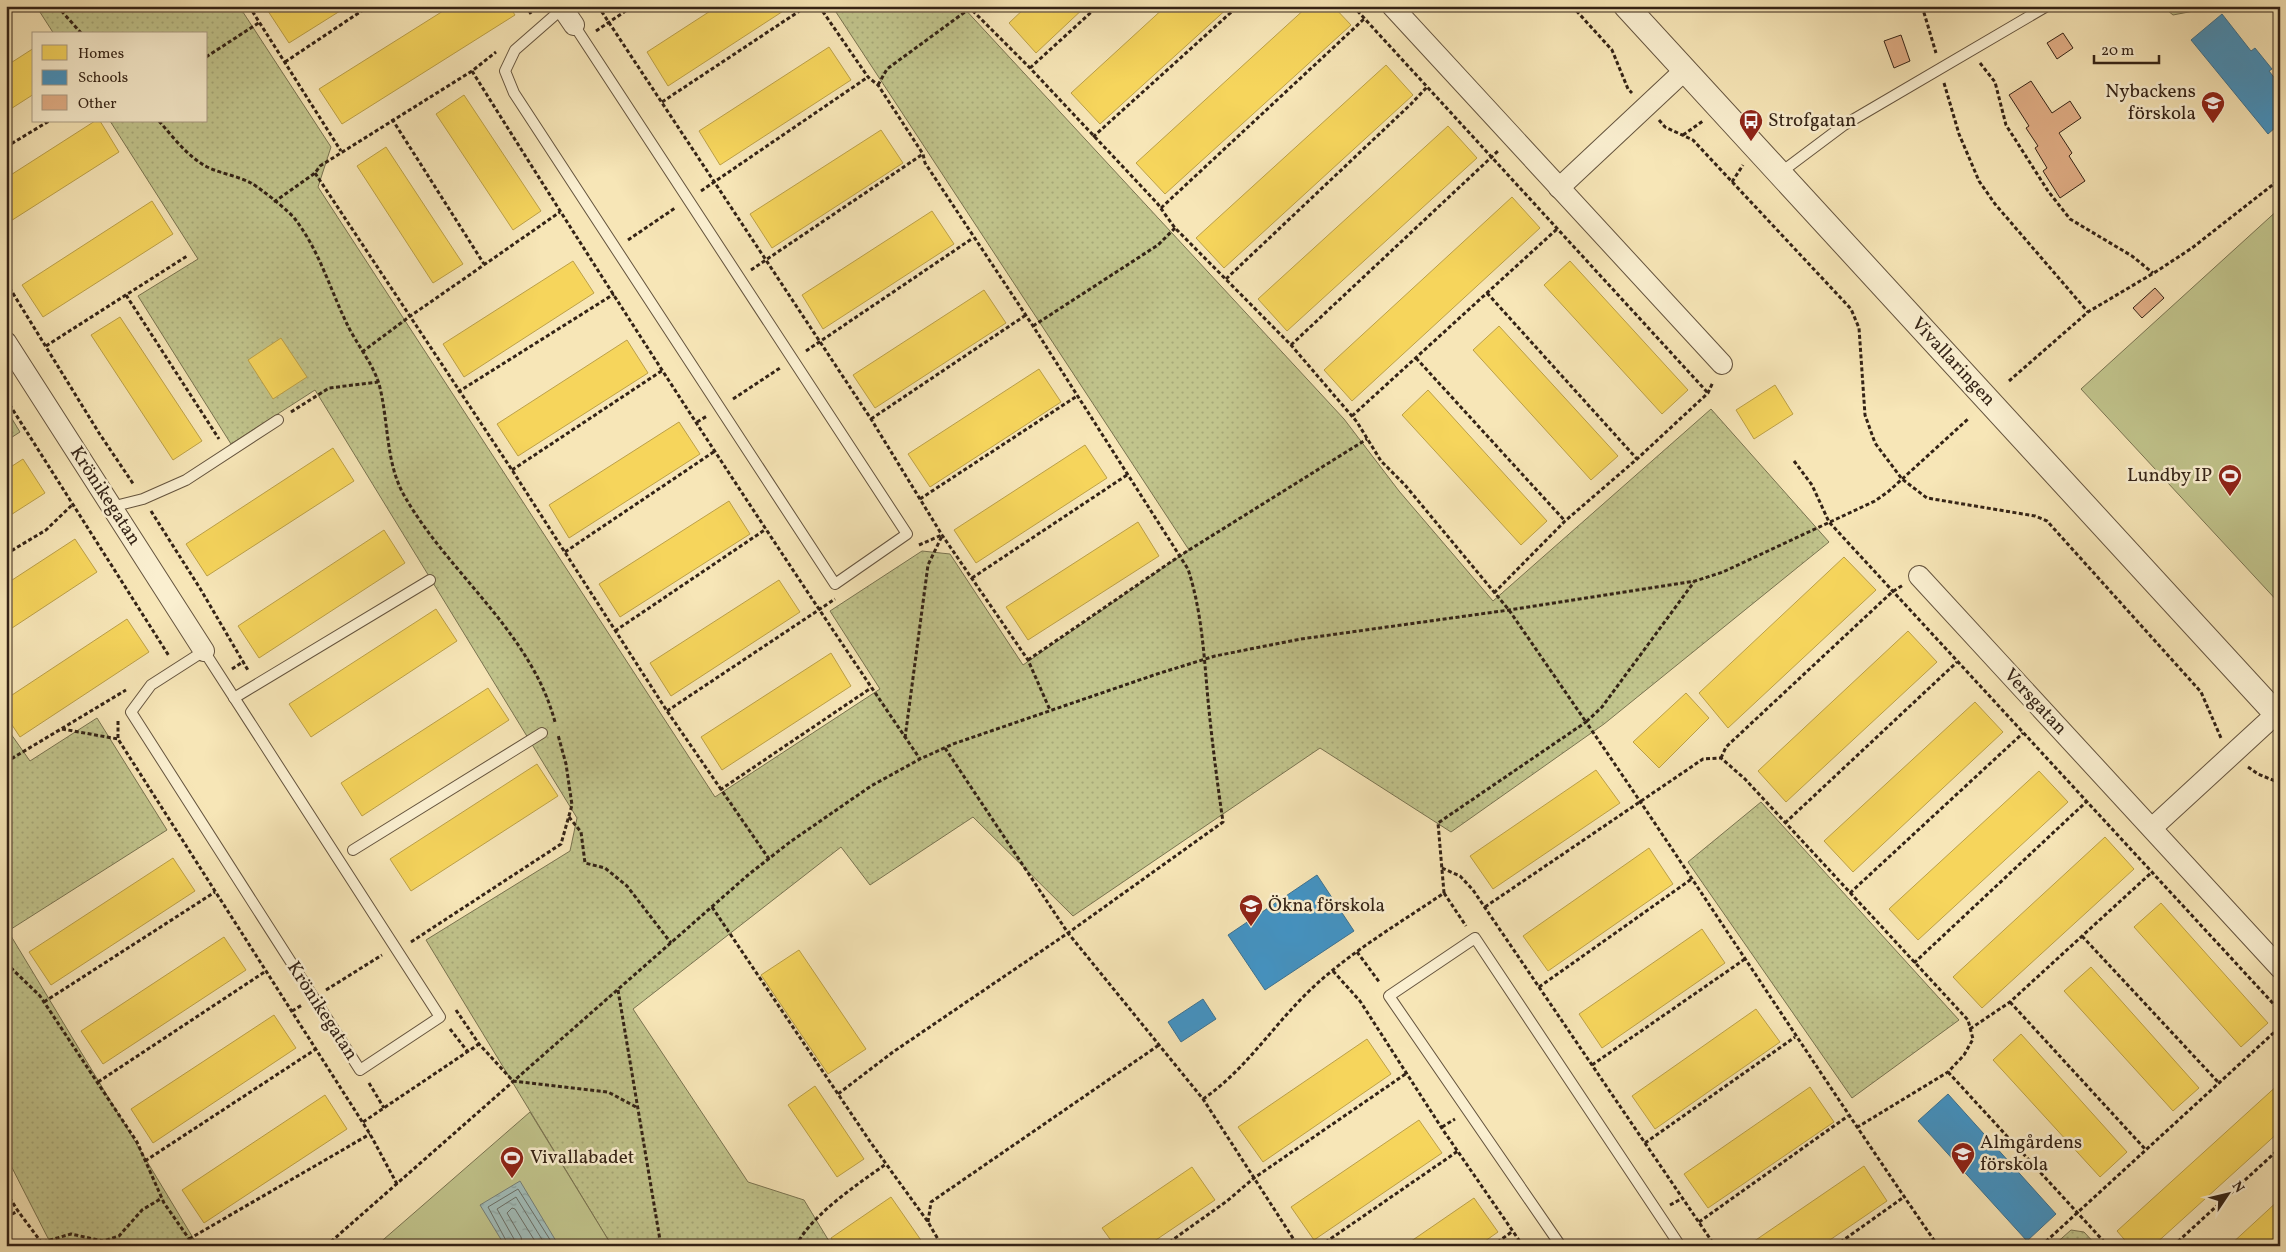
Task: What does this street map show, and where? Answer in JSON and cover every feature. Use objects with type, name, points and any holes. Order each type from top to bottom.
[{"type":"street","points":[[1392,6],[1722,364]]},
{"type":"street","name":"Vivallaringen","points":[[1626,6],[2278,716]]},
{"type":"street","points":[[562,7],[578,32]]},
{"type":"street","points":[[1559,188],[1685,70]]},
{"type":"street","name":"Krönikegatan","points":[[6,342],[204,651]]},
{"type":"street","name":"Versgatan","points":[[1919,576],[2280,968]]},
{"type":"street","points":[[2152,828],[2278,716]]},
{"type":"lane","points":[[1780,174],[1844,125],[2047,6]]},
{"type":"lane","points":[[562,7],[515,50],[505,71],[514,93],[835,584],[907,534],[578,32]]},
{"type":"lane","points":[[111,507],[143,498],[186,480],[278,420]]},
{"type":"lane","points":[[234,698],[430,580]]},
{"type":"lane","name":"Krönikegatan","points":[[204,651],[440,1017],[360,1070],[131,712],[150,686],[176,667],[204,651]]},
{"type":"lane","points":[[353,850],[542,733]]},
{"type":"lane","points":[[1560,1246],[1390,996],[1475,938],[1680,1246]]},
{"type":"path","points":[[57,6],[80,32]]},
{"type":"path","points":[[250,6],[341,151]]},
{"type":"path","points":[[285,62],[369,6]]},
{"type":"path","points":[[598,6],[818,342],[871,419],[942,535],[1028,660],[1050,710]]},
{"type":"path","points":[[578,32],[608,22],[633,6]]},
{"type":"path","points":[[662,102],[807,6]]},
{"type":"path","points":[[819,6],[868,77],[878,85],[923,154],[925,163],[973,238],[1026,315],[1127,475],[1181,556],[1197,595],[1205,659],[1213,753],[1223,822],[1068,933],[892,1052],[838,1094]]},
{"type":"path","points":[[1030,68],[1098,6]]},
{"type":"path","points":[[1093,137],[1238,6]]},
{"type":"path","points":[[1353,6],[1708,393]]},
{"type":"path","points":[[1572,6],[1612,50],[1628,89],[1637,98]]},
{"type":"path","points":[[1922,6],[1959,134],[1979,181],[1995,204],[2088,312]]},
{"type":"path","points":[[878,85],[888,69],[969,8],[1030,68],[1161,208],[1175,228],[1291,345],[1352,416],[1381,461],[1405,485],[1509,610],[1693,878],[1795,1037],[1938,1246]]},
{"type":"path","points":[[1161,208],[1364,19]]},
{"type":"path","points":[[208,56],[260,22]]},
{"type":"path","points":[[1970,52],[1986,68],[1995,82],[2006,125],[2048,191],[2070,219],[2132,256],[2153,273]]},
{"type":"path","points":[[274,202],[315,173],[320,166],[341,151],[472,71],[560,212],[766,529],[920,759]]},
{"type":"path","points":[[594,264],[868,77]]},
{"type":"path","points":[[1226,279],[1427,87]]},
{"type":"path","points":[[1653,114],[1666,127],[1693,140],[1851,309],[1860,328],[1864,415],[1875,443],[1902,479],[1927,498],[2035,516],[2047,521],[2202,692],[2216,730],[2227,744]]},
{"type":"path","points":[[392,119],[484,264]]},
{"type":"path","points":[[1683,135],[1704,120]]},
{"type":"path","points":[[6,147],[47,122]]},
{"type":"path","points":[[160,122],[179,144],[202,164],[251,184],[294,218],[321,263],[347,324],[378,382],[387,422],[392,462],[404,496],[435,540],[506,628],[532,668],[552,711],[567,772],[572,805],[561,844],[411,942],[395,947],[292,1011]]},
{"type":"path","points":[[739,278],[923,154]]},
{"type":"path","points":[[1291,345],[1492,158]]},
{"type":"path","points":[[1732,182],[1744,162]]},
{"type":"path","points":[[315,173],[458,392],[512,470],[667,711],[769,859]]},
{"type":"path","points":[[2009,382],[2088,312],[2192,248],[2280,179]]},
{"type":"path","points":[[362,352],[560,212]]},
{"type":"path","points":[[1033,326],[1158,244],[1175,228]]},
{"type":"path","points":[[1352,416],[1558,229]]},
{"type":"path","points":[[697,422],[973,238]]},
{"type":"path","points":[[46,346],[187,256]]},
{"type":"path","points":[[1487,293],[1637,459]]},
{"type":"path","points":[[458,392],[614,294]]},
{"type":"path","points":[[126,295],[228,453]]},
{"type":"path","points":[[871,419],[1026,315]]},
{"type":"path","points":[[1416,358],[1565,521]]},
{"type":"path","points":[[1494,593],[1565,521],[1637,459],[1708,393],[1722,364]]},
{"type":"path","points":[[512,470],[663,370]]},
{"type":"path","points":[[278,420],[329,388],[378,382]]},
{"type":"path","points":[[920,499],[1077,396]]},
{"type":"path","points":[[6,399],[176,667]]},
{"type":"path","points":[[326,1246],[769,859],[871,786],[920,759],[1050,710],[1205,659],[1301,639],[1509,610],[1695,581],[1723,572],[1874,501],[1902,479],[1968,419]]},
{"type":"path","points":[[1028,660],[1181,556],[1367,439]]},
{"type":"path","points":[[565,552],[716,451]]},
{"type":"path","points":[[1794,461],[1812,484],[1829,522],[2280,1011]]},
{"type":"path","points":[[972,578],[1127,475]]},
{"type":"path","points":[[6,554],[46,530],[73,504]]},
{"type":"path","points":[[615,631],[766,529]]},
{"type":"path","points":[[905,738],[928,564],[942,535]]},
{"type":"path","points":[[1721,758],[1726,747],[1892,592],[1919,576]]},
{"type":"path","points":[[1475,938],[1444,893],[1438,823],[1586,722],[1602,708],[1695,581]]},
{"type":"path","points":[[667,711],[819,610]]},
{"type":"path","points":[[160,660],[167,653]]},
{"type":"path","points":[[1785,823],[1957,662]]},
{"type":"path","points":[[6,762],[119,695],[132,685]]},
{"type":"path","points":[[720,790],[871,688]]},
{"type":"path","points":[[118,704],[119,695]]},
{"type":"path","points":[[118,713],[118,739],[363,1122],[396,1184]]},
{"type":"path","points":[[62,729],[118,739]]},
{"type":"path","points":[[1850,893],[2022,733]]},
{"type":"path","points":[[945,748],[1068,933],[1203,1099],[1298,1246]]},
{"type":"path","points":[[1485,907],[1703,760],[1721,758],[1745,780],[1968,1020],[1973,1039],[1964,1055],[1948,1072],[1856,1128]]},
{"type":"path","points":[[2242,760],[2258,774],[2280,783]]},
{"type":"path","points":[[1914,963],[2086,802]]},
{"type":"path","points":[[569,817],[581,832],[585,863],[604,868],[627,886],[671,943]]},
{"type":"path","points":[[1442,868],[1460,876],[1473,890],[1715,1246]]},
{"type":"path","points":[[1970,1029],[2010,1002],[2151,873]]},
{"type":"path","points":[[1539,987],[1693,878]]},
{"type":"path","points":[[44,1002],[215,892]]},
{"type":"path","points":[[1203,1099],[1227,1080],[1306,994],[1357,952],[1444,893]]},
{"type":"path","points":[[712,907],[838,1094],[928,1222],[942,1246]]},
{"type":"path","points":[[2082,936],[2218,1082]]},
{"type":"path","points":[[1357,952],[1390,996]]},
{"type":"path","points":[[1592,1065],[1745,959]]},
{"type":"path","points":[[6,963],[44,1002],[137,1142],[162,1198],[194,1246]]},
{"type":"path","points":[[97,1082],[266,971]]},
{"type":"path","points":[[1333,971],[1360,1001],[1523,1246]]},
{"type":"path","points":[[618,990],[661,1246]]},
{"type":"path","points":[[2010,1002],[2145,1149]]},
{"type":"path","points":[[440,1017],[468,1052]]},
{"type":"path","points":[[2041,1246],[2280,1027]]},
{"type":"path","points":[[1645,1143],[1795,1037]]},
{"type":"path","points":[[363,1122],[479,1044]]},
{"type":"path","points":[[928,1222],[931,1202],[1159,1045]]},
{"type":"path","points":[[145,1161],[316,1049]]},
{"type":"path","points":[[360,1070],[384,1108]]},
{"type":"path","points":[[1948,1072],[2108,1246]]},
{"type":"path","points":[[1164,1246],[1227,1201],[1254,1178],[1407,1074]]},
{"type":"path","points":[[513,1081],[608,1092],[638,1108]]},
{"type":"path","points":[[1700,1222],[1848,1116]]},
{"type":"path","points":[[189,1239],[370,1134]]},
{"type":"path","points":[[2173,1246],[2280,1148]]},
{"type":"path","points":[[1320,1246],[1458,1151]]},
{"type":"path","points":[[796,1246],[801,1236],[844,1193],[886,1164]]},
{"type":"path","points":[[6,1192],[18,1211],[44,1244],[71,1234],[103,1241],[119,1236],[142,1210],[162,1198]]},
{"type":"path","points":[[1835,1246],[1904,1197]]},
{"type":"path","points":[[6,1217],[18,1211]]},
{"type":"path","points":[[1492,1246],[1513,1231]]},
{"type":"green space","points":[[36,6],[239,6],[331,147],[318,187],[715,797],[880,689],[830,611],[922,551],[950,554],[1023,665],[1189,550],[832,6],[962,6],[1344,419],[1399,491],[1493,601],[1711,409],[1829,542],[1604,724],[1451,832],[1320,748],[1073,916],[973,817],[870,885],[841,847],[633,1009],[748,1182],[804,1200],[832,1246],[612,1246],[426,940],[570,851],[577,818],[315,390],[231,444],[138,296],[198,259],[111,122],[208,122],[208,32],[53,32]]},
{"type":"green space","points":[[2162,6],[2209,6],[2204,9],[2173,15]]},
{"type":"green space","name":"Lundby IP","points":[[2280,208],[2280,604],[2081,389]]},
{"type":"green space","points":[[6,409],[20,432],[6,441]]},
{"type":"green space","points":[[97,718],[167,830],[8,931],[198,1246],[52,1246],[6,1156],[6,727],[30,761]]},
{"type":"green space","points":[[1761,802],[1959,1020],[1852,1098],[1688,862]]},
{"type":"green space","name":"Vivallabadet","points":[[530,1112],[612,1246],[376,1246]]},
{"type":"green space","points":[[2071,1230],[2084,1232],[2097,1246],[2053,1246]]},
{"type":"water","points":[[520,1181],[559,1246],[505,1246],[480,1205]]},
{"type":"building: Homes","points":[[269,6],[348,6],[289,43],[266,8]]},
{"type":"building: Homes","points":[[451,6],[509,6],[515,15],[342,124],[319,89]]},
{"type":"building: Homes","points":[[718,6],[791,6],[668,86],[647,52]]},
{"type":"building: Homes","points":[[1027,6],[1086,6],[1036,53],[1009,23]]},
{"type":"building: Homes","points":[[1166,6],[1230,6],[1100,124],[1071,93]]},
{"type":"building: Homes","points":[[1308,6],[1333,6],[1351,25],[1165,194],[1136,163]]},
{"type":"building: Homes","points":[[829,47],[851,80],[720,165],[699,131]]},
{"type":"building: Homes","points":[[32,49],[32,95],[6,112],[6,66]]},
{"type":"building: Homes","points":[[1386,65],[1413,95],[1224,268],[1196,238]]},
{"type":"building: Homes","points":[[464,95],[541,211],[513,230],[436,114]]},
{"type":"building: Homes","points":[[93,122],[101,122],[119,152],[6,224],[6,178]]},
{"type":"building: Homes","points":[[1448,126],[1477,158],[1287,331],[1258,299]]},
{"type":"building: Homes","points":[[881,130],[903,163],[772,248],[750,214]]},
{"type":"building: Homes","points":[[386,147],[463,264],[433,283],[357,166]]},
{"type":"building: Homes","points":[[1512,197],[1540,228],[1352,401],[1324,370]]},
{"type":"building: Homes","points":[[152,201],[173,234],[43,317],[22,285]]},
{"type":"building: Homes","points":[[932,211],[954,244],[823,329],[802,295]]},
{"type":"building: Homes","points":[[573,261],[594,293],[464,377],[443,344]]},
{"type":"building: Homes","points":[[1570,261],[1688,390],[1662,414],[1544,285]]},
{"type":"building: Homes","points":[[984,290],[1006,323],[875,408],[853,375]]},
{"type":"building: Homes","points":[[120,317],[202,441],[173,460],[91,335]]},
{"type":"building: Homes","points":[[1499,326],[1618,456],[1591,480],[1473,350]]},
{"type":"building: Homes","points":[[281,338],[307,377],[273,399],[248,360]]},
{"type":"building: Homes","points":[[627,340],[648,373],[518,456],[497,424]]},
{"type":"building: Homes","points":[[1039,369],[1061,402],[930,487],[908,454]]},
{"type":"building: Homes","points":[[1775,385],[1793,414],[1754,439],[1736,410]]},
{"type":"building: Homes","points":[[1428,390],[1547,521],[1521,545],[1402,415]]},
{"type":"building: Homes","points":[[679,422],[700,454],[569,538],[549,505]]},
{"type":"building: Homes","points":[[1085,445],[1107,478],[976,563],[954,530]]},
{"type":"building: Homes","points":[[333,448],[354,481],[207,576],[186,544]]},
{"type":"building: Homes","points":[[23,459],[45,493],[6,518],[6,470]]},
{"type":"building: Homes","points":[[729,501],[750,534],[620,617],[599,584]]},
{"type":"building: Homes","points":[[1138,522],[1159,556],[1028,640],[1006,607]]},
{"type":"building: Homes","points":[[384,530],[405,563],[259,658],[238,626]]},
{"type":"building: Homes","points":[[75,539],[97,572],[6,632],[6,584]]},
{"type":"building: Homes","points":[[1844,557],[1876,590],[1728,728],[1699,693]]},
{"type":"building: Homes","points":[[779,580],[800,612],[671,696],[650,663]]},
{"type":"building: Homes","points":[[436,609],[457,641],[311,737],[289,704]]},
{"type":"building: Homes","points":[[127,619],[149,652],[20,737],[6,716],[6,699]]},
{"type":"building: Homes","points":[[1908,631],[1937,662],[1786,802],[1758,771]]},
{"type":"building: Homes","points":[[831,653],[851,686],[722,770],[701,737]]},
{"type":"building: Homes","points":[[488,688],[509,720],[362,816],[341,783]]},
{"type":"building: Homes","points":[[1686,693],[1709,718],[1659,768],[1633,742]]},
{"type":"building: Homes","points":[[1975,702],[2003,732],[1853,872],[1824,841]]},
{"type":"building: Homes","points":[[537,764],[558,796],[411,891],[390,859]]},
{"type":"building: Homes","points":[[1596,770],[1620,803],[1493,889],[1470,856]]},
{"type":"building: Homes","points":[[2039,771],[2068,802],[1918,940],[1889,909]]},
{"type":"building: Homes","points":[[2105,837],[2134,869],[1982,1008],[1953,977]]},
{"type":"building: Homes","points":[[1649,848],[1673,884],[1548,971],[1523,936]]},
{"type":"building: Homes","points":[[173,858],[195,891],[51,985],[29,952]]},
{"type":"building: Homes","points":[[2161,903],[2268,1023],[2241,1047],[2134,927]]},
{"type":"building: Homes","points":[[1702,929],[1725,963],[1602,1048],[1579,1014]]},
{"type":"building: Homes","points":[[224,937],[246,970],[103,1064],[81,1031]]},
{"type":"building: Homes","points":[[799,950],[866,1049],[828,1074],[761,975]]},
{"type":"building: Homes","points":[[2091,967],[2199,1088],[2173,1111],[2064,991]]},
{"type":"building: Homes","points":[[1756,1009],[1780,1042],[1655,1129],[1632,1096]]},
{"type":"building: Homes","points":[[274,1015],[296,1048],[153,1143],[131,1109]]},
{"type":"building: Homes","points":[[2021,1034],[2127,1152],[2100,1177],[1993,1060]]},
{"type":"building: Homes","points":[[1367,1039],[1391,1074],[1263,1162],[1238,1127]]},
{"type":"building: Homes","points":[[2280,1083],[2280,1131],[2153,1246],[2130,1246],[2117,1231]]},
{"type":"building: Homes","points":[[815,1086],[864,1159],[837,1177],[788,1105]]},
{"type":"building: Homes","points":[[1810,1087],[1834,1122],[1708,1208],[1684,1174]]},
{"type":"building: Homes","points":[[325,1095],[347,1129],[204,1223],[182,1190]]},
{"type":"building: Homes","points":[[1419,1120],[1442,1153],[1314,1240],[1291,1207]]},
{"type":"building: Homes","points":[[1864,1166],[1887,1201],[1821,1246],[1747,1246]]},
{"type":"building: Homes","points":[[1192,1167],[1215,1200],[1147,1246],[1115,1246],[1102,1228]]},
{"type":"building: Homes","points":[[891,1197],[925,1246],[836,1246],[831,1238]]},
{"type":"building: Homes","points":[[1474,1198],[1498,1232],[1478,1246],[1404,1246]]},
{"type":"building: Homes","points":[[2280,1199],[2280,1246],[2229,1246]]},
{"type":"building: Schools","points":[[2222,14],[2251,51],[2255,48],[2272,69],[2269,71],[2280,85],[2280,131],[2276,127],[2268,134],[2191,40]]},
{"type":"building: Schools","points":[[1317,875],[1354,931],[1265,990],[1228,935]]},
{"type":"building: Schools","points":[[1203,999],[1216,1019],[1181,1042],[1168,1022]]},
{"type":"building: Schools","points":[[1948,1094],[2056,1214],[2027,1241],[1918,1121]]},
{"type":"building: Other","points":[[2063,33],[2073,48],[2057,59],[2047,43]]},
{"type":"building: Other","points":[[1901,35],[1910,61],[1894,68],[1884,41]]},
{"type":"building: Other","points":[[2031,81],[2052,113],[2070,101],[2081,118],[2059,133],[2072,153],[2069,156],[2085,181],[2060,198],[2043,171],[2047,168],[2035,148],[2038,146],[2026,128],[2029,126],[2009,95]]},
{"type":"building: Other","points":[[2155,288],[2164,298],[2142,318],[2133,308]]},
{"type":"place","name":"Nybackens förskola","points":[[2213,124]]},
{"type":"place","name":"Strofgatan","points":[[1751,142]]},
{"type":"place","name":"Lundby IP","points":[[2230,497]]},
{"type":"place","name":"Ökna förskola","points":[[1251,927]]},
{"type":"place","name":"Almgårdens förskola","points":[[1963,1175]]},
{"type":"place","name":"Vivallabadet","points":[[512,1179]]}]
